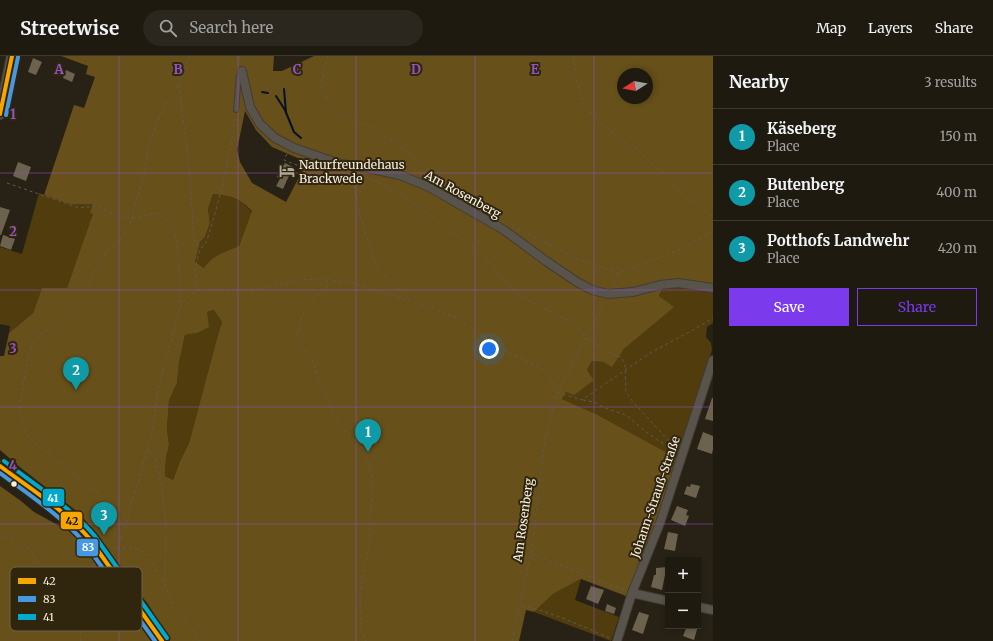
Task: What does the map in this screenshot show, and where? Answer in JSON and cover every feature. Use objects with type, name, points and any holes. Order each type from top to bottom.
[{"type":"street","points":[[0,114],[12,56]]},
{"type":"street","name":"Am Rosenberg","points":[[242,71],[250,107],[260,124],[275,138],[294,148],[340,164],[400,175],[429,187],[504,230],[577,282],[592,290],[608,294],[633,292],[660,285],[678,283],[713,288]]},
{"type":"street","name":"Johann-Strauß-Straße","points":[[617,641],[632,593],[660,523],[713,360]]},
{"type":"street","points":[[0,466],[76,523],[109,567]]},
{"type":"street","points":[[632,593],[665,599]]},
{"type":"street","points":[[701,607],[713,610]]},
{"type":"street","points":[[142,613],[162,641]]},
{"type":"lane","points":[[236,110],[239,76],[242,71]]},
{"type":"path","points":[[119,542],[115,535],[114,512],[95,491],[32,441],[24,430],[20,405],[26,367],[32,345],[38,337],[71,307],[85,288],[107,251],[122,237],[129,227],[155,127],[166,104],[179,85],[190,56]]},
{"type":"path","points":[[328,56],[322,80],[322,89],[327,97],[344,114],[373,128],[399,146],[436,176]]},
{"type":"path","points":[[322,80],[345,56]]},
{"type":"path","points":[[573,56],[577,82],[581,93],[581,100],[588,112],[596,114],[599,123],[615,134],[622,142],[637,149],[644,158],[665,175],[682,194],[713,217]]},
{"type":"path","points":[[179,85],[189,173],[193,233],[195,242],[201,248]]},
{"type":"path","points":[[197,290],[195,271],[201,248],[206,242],[211,228],[222,186],[236,110]]},
{"type":"path","points":[[284,160],[296,165],[314,169],[335,168]]},
{"type":"path","points":[[360,167],[354,182],[360,215],[375,264],[385,277],[409,299]]},
{"type":"path","points":[[180,307],[187,297],[197,290],[261,289],[298,280],[350,282],[409,299],[434,308],[459,320],[509,353],[542,368],[549,374],[557,393],[594,402],[605,408],[626,415],[650,435],[673,450],[669,441],[626,392],[625,364],[621,357],[607,352],[586,338],[576,325],[520,296],[502,279],[483,254],[440,223],[404,194],[368,178],[360,167]]},
{"type":"path","points":[[6,183],[78,208],[97,206],[131,219],[157,214],[166,218],[173,227],[177,245],[180,307],[158,390],[152,434],[148,450],[117,548],[112,554],[103,558],[91,567]]},
{"type":"path","points":[[508,224],[578,259],[619,273],[684,248],[713,232]]},
{"type":"path","points":[[608,294],[619,273]]},
{"type":"path","points":[[326,280],[326,290],[311,300],[300,320],[301,326],[297,336],[301,346],[308,353],[313,362],[334,417],[342,428],[364,450],[369,461],[373,481],[371,492],[372,502],[370,539],[362,576],[360,598],[361,626],[366,641]]},
{"type":"path","name":"Am Rosenberg","points":[[512,641],[521,606],[531,554],[544,446],[557,393],[608,294]]},
{"type":"path","points":[[582,400],[650,353],[713,318]]},
{"type":"path","points":[[148,450],[155,458],[162,488],[166,525],[165,583],[174,607],[199,641]]},
{"type":"path","points":[[0,536],[25,546],[30,550],[40,567]]},
{"type":"path","points":[[117,548],[138,548],[151,558],[160,580],[165,583]]},
{"type":"path","points":[[531,554],[632,593]]},
{"type":"path","points":[[521,606],[545,611],[568,619],[617,641]]},
{"type":"path","points":[[81,631],[81,641]]},
{"type":"shaded area","points":[[61,56],[274,56],[273,71],[282,71],[314,56],[713,56],[713,284],[681,279],[666,281],[659,296],[674,307],[624,349],[612,367],[603,362],[592,361],[587,370],[594,380],[574,395],[566,392],[562,399],[596,414],[677,458],[656,522],[626,596],[581,579],[553,594],[534,612],[526,610],[519,641],[170,641],[142,597],[142,567],[118,567],[79,513],[0,450],[0,356],[4,356],[9,333],[33,313],[42,288],[67,288],[93,214],[90,213],[93,204],[69,204],[44,195],[74,105],[84,108],[95,77],[86,74],[88,66]],"holes":[[[245,111],[256,130],[272,147],[307,162],[286,202],[252,183],[240,162],[237,150]],[[213,194],[235,198],[252,211],[239,246],[215,257],[204,268],[195,262],[200,242],[205,237],[210,223],[208,209]],[[214,310],[222,322],[189,443],[173,480],[165,476],[166,458],[169,445],[167,429],[169,401],[177,383],[179,363],[185,335],[197,333],[209,327],[207,312]]]},
{"type":"shaded area","points":[[39,193],[69,204],[93,204],[94,214],[67,288],[42,289],[33,313],[9,333],[10,326],[0,324],[0,247],[22,254]]},
{"type":"shaded area","points":[[213,194],[235,198],[252,212],[239,246],[215,257],[204,268],[195,262],[200,242],[205,237],[210,223],[208,209]]},
{"type":"shaded area","points":[[680,287],[713,292],[713,323],[707,327],[706,337],[711,343],[712,350],[677,458],[596,414],[562,399],[566,392],[594,380],[587,370],[592,361],[603,362],[612,366],[624,349],[673,307],[659,296],[662,290]]},
{"type":"shaded area","points":[[214,310],[222,322],[189,443],[173,480],[165,476],[166,458],[169,445],[167,429],[169,401],[177,383],[179,363],[185,335],[197,333],[207,312]]},
{"type":"shaded area","points":[[0,486],[34,512],[76,535],[101,567],[10,567],[10,631],[142,631],[142,624],[154,641],[0,641]]},
{"type":"shaded area","points":[[581,579],[575,600],[619,617],[611,641],[534,612],[553,594]]},
{"type":"building","points":[[33,58],[42,62],[36,75],[28,72]]},
{"type":"building","points":[[66,70],[75,74],[72,82],[63,78]]},
{"type":"building","points":[[18,162],[31,167],[26,181],[13,176]]},
{"type":"building","points":[[285,163],[293,167],[283,189],[276,186],[280,179],[277,177]]},
{"type":"building","points":[[0,207],[10,210],[1,235],[0,235]]},
{"type":"building","points":[[3,235],[15,239],[11,250],[0,246]]},
{"type":"building","points":[[713,398],[713,421],[705,419]]},
{"type":"building","points":[[703,432],[713,436],[712,454],[697,449]]},
{"type":"building","points":[[691,484],[700,486],[696,498],[684,494],[687,486],[690,487]]},
{"type":"building","points":[[677,506],[688,510],[686,515],[689,516],[685,526],[671,520]]},
{"type":"building","points":[[668,532],[678,534],[675,551],[664,549]]},
{"type":"building","points":[[665,567],[662,590],[651,587],[654,575],[656,575],[656,568]]},
{"type":"building","points":[[591,586],[604,590],[598,604],[586,599]]},
{"type":"building","points":[[607,604],[616,608],[614,614],[605,611]]},
{"type":"building","points":[[639,612],[649,615],[643,634],[632,630]]},
{"type":"building","points":[[686,629],[697,629],[694,640],[683,636]]},
{"type":"waterway","points":[[284,89],[286,113]]},
{"type":"waterway","points":[[262,92],[268,93]]},
{"type":"waterway","points":[[276,96],[285,110],[294,132],[301,138]]},
{"type":"transit line","name":"42","points":[[0,114],[12,56]]},
{"type":"transit line","name":"83","points":[[6,115],[18,57]]},
{"type":"transit line","name":"41","points":[[4,461],[51,496],[84,524],[94,535],[117,567]]},
{"type":"transit line","name":"42","points":[[0,466],[58,509],[79,528],[89,538],[110,567]]},
{"type":"transit line","name":"83","points":[[0,473],[55,514],[75,532],[102,567]]},
{"type":"transit line","name":"41","points":[[142,603],[167,638]]},
{"type":"transit line","name":"42","points":[[142,613],[162,641]]},
{"type":"transit line","name":"83","points":[[142,623],[155,641]]},
{"type":"place","name":"Naturfreundehaus Brackwede","points":[[287,171]]},
{"type":"place","name":"Butenberg","points":[[76,390]]},
{"type":"place","name":"Käseberg","points":[[368,452]]},
{"type":"place","name":"Potthofs Landwehr","points":[[104,535]]}]
